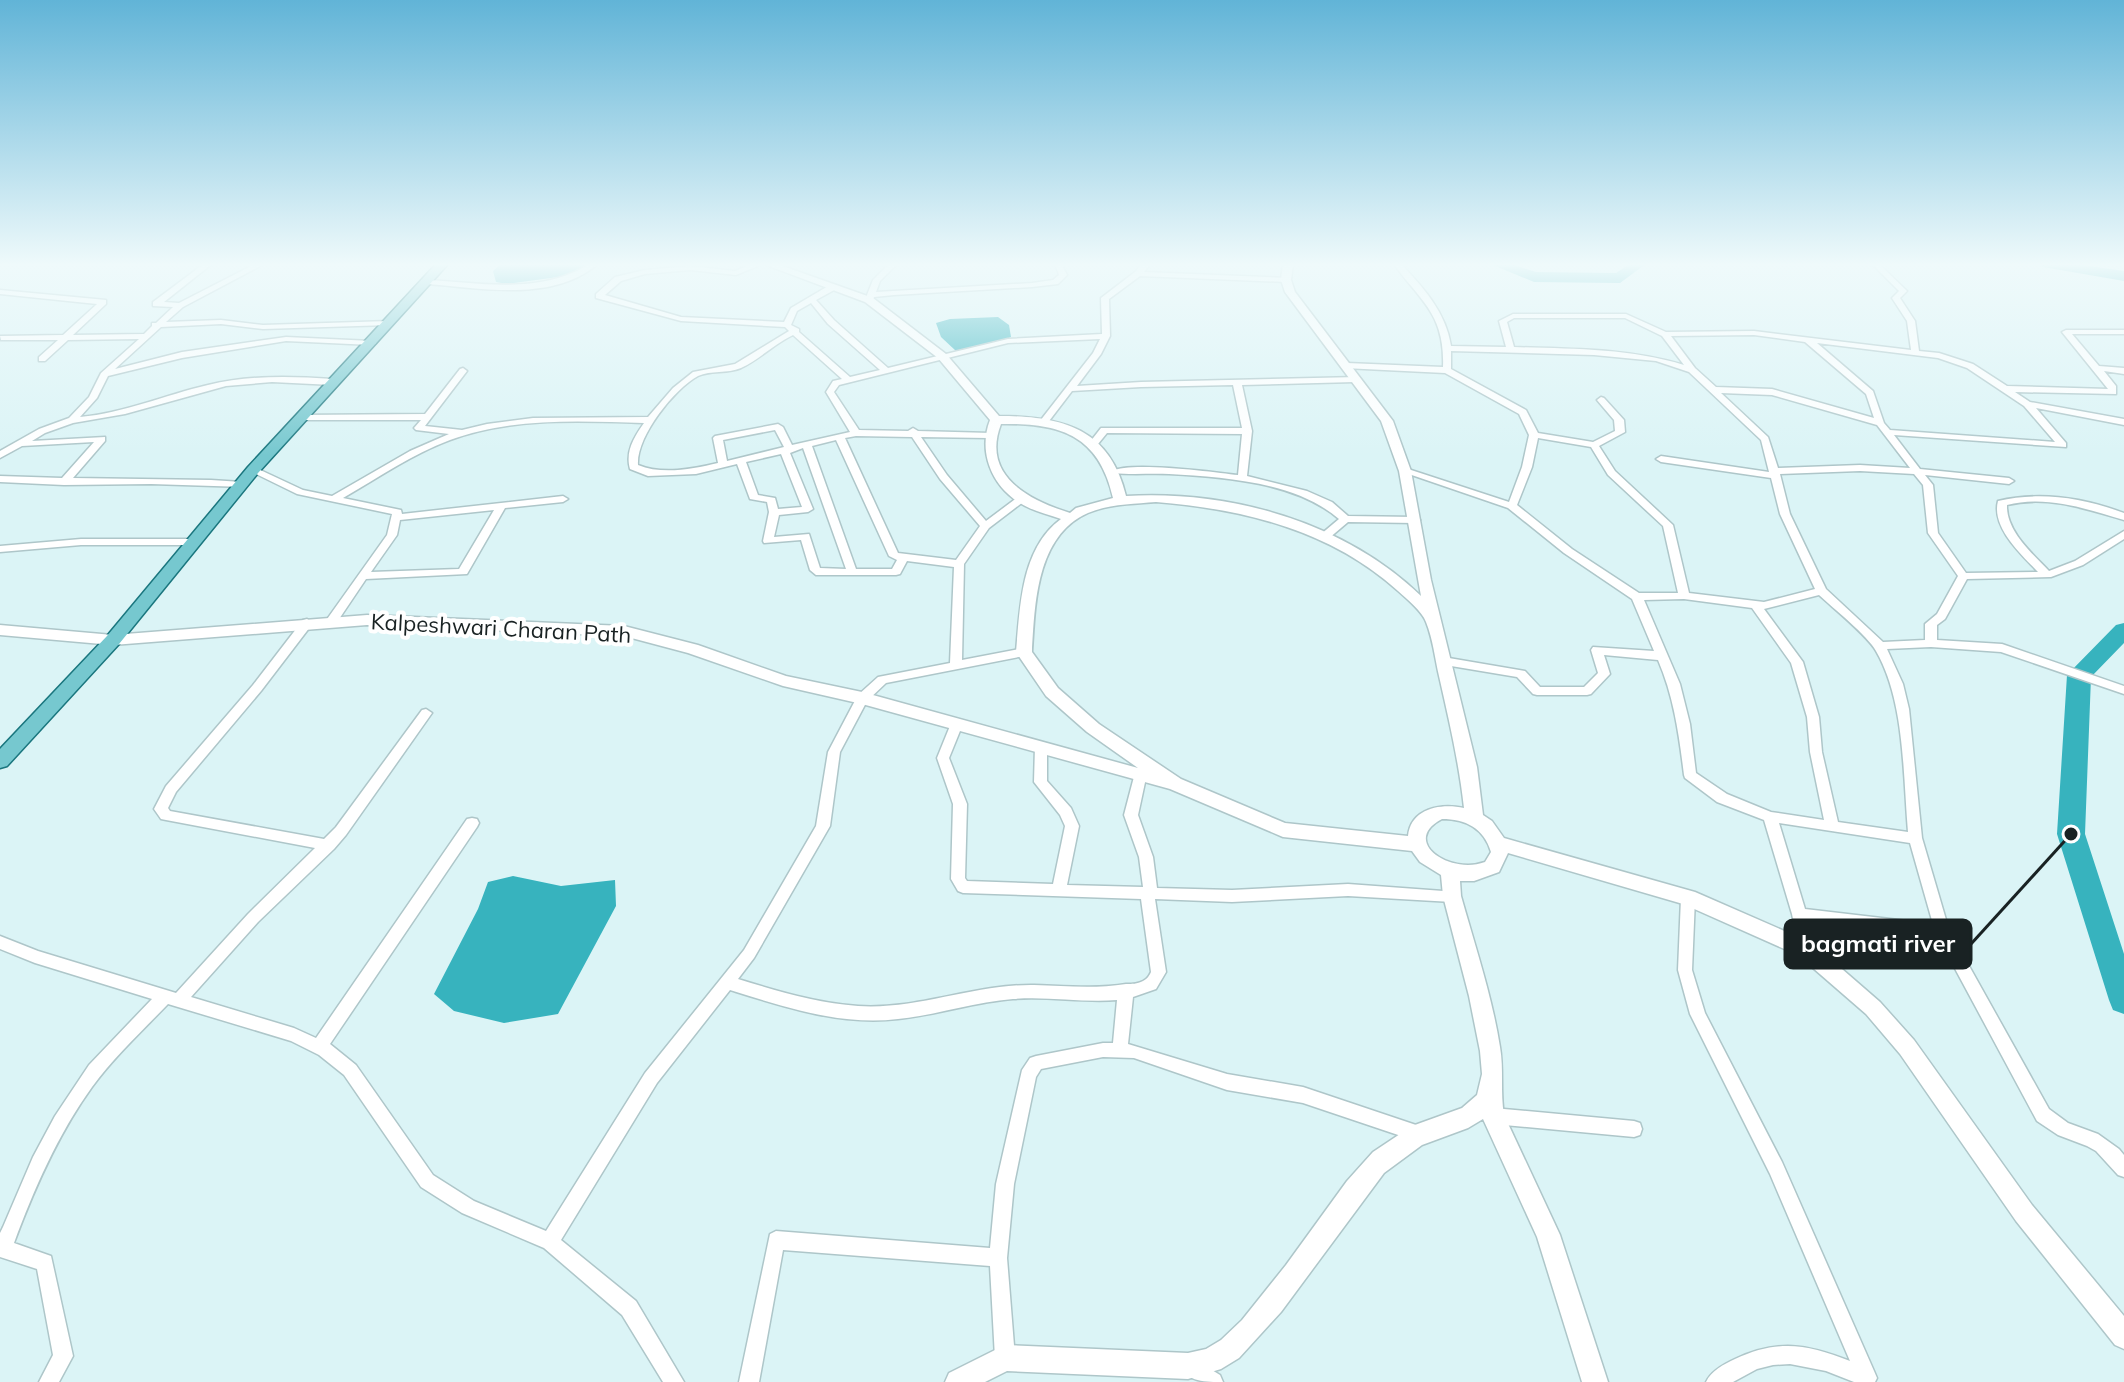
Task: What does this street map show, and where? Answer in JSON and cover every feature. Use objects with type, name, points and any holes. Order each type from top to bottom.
[{"type":"main road","points":[[0,761],[113,640],[253,470],[385,327]]},
{"type":"street","points":[[42,359],[76,327]]},
{"type":"street","points":[[72,420],[93,398],[104,375],[152,327]]},
{"type":"street","points":[[791,327],[847,379]]},
{"type":"street","points":[[841,327],[886,371]]},
{"type":"street","points":[[907,327],[942,356],[996,420]]},
{"type":"street","points":[[1043,423],[1106,336],[1106,327]]},
{"type":"street","points":[[1317,327],[1387,421],[1405,471],[1432,617],[1468,767],[1474,818]]},
{"type":"street","points":[[1442,327],[1449,348],[1447,370]]},
{"type":"street","points":[[1505,327],[1510,348]]},
{"type":"street","points":[[1654,327],[1665,334],[1692,370],[1765,439],[1785,514],[1821,591],[1880,646],[1903,709],[1915,838],[1942,931],[2043,1115],[2059,1128],[2100,1141],[2124,1169]]},
{"type":"street","points":[[1912,327],[1915,352]]},
{"type":"street","points":[[796,331],[769,343],[736,367],[690,378],[650,420],[632,452],[631,461],[638,471],[664,474],[723,465],[856,433],[913,431],[988,435]]},
{"type":"street","points":[[2007,389],[2113,392],[2066,332],[2124,332]]},
{"type":"street","points":[[1665,334],[1754,333],[1958,360],[2027,404],[2063,445],[1883,428],[1784,394],[1712,390]]},
{"type":"street","points":[[1,338],[143,336]]},
{"type":"street","points":[[856,433],[830,392],[833,384],[1008,341],[1106,336]]},
{"type":"street","points":[[104,375],[182,355],[286,339],[372,343]]},
{"type":"street","points":[[1808,340],[1870,393],[1883,428],[1919,471],[1931,492],[1933,533],[1963,576]]},
{"type":"street","points":[[1449,348],[1510,348],[1644,356],[1692,370]]},
{"type":"street","points":[[2097,368],[2124,371]]},
{"type":"street","points":[[1070,389],[1131,383],[1237,382],[1351,373],[1447,370],[1523,412],[1534,435],[1527,467],[1512,506]]},
{"type":"street","points":[[463,371],[420,429],[462,432],[527,421],[650,420]]},
{"type":"street","points":[[0,455],[72,420],[101,418],[248,379],[292,378],[333,382]]},
{"type":"street","points":[[1237,382],[1247,431],[1242,479]]},
{"type":"street","points":[[1534,435],[1594,445],[1620,432],[1619,420],[1601,400]]},
{"type":"street","points":[[2027,404],[2124,422]]},
{"type":"street","points":[[302,417],[427,417]]},
{"type":"street","points":[[996,420],[1022,419],[1061,426],[1095,442],[1117,471],[1120,499]]},
{"type":"street","points":[[996,420],[988,435],[996,470],[1022,499],[1071,518]]},
{"type":"street","points":[[723,465],[718,438],[778,427],[808,509],[774,512]]},
{"type":"street","points":[[1095,442],[1104,430],[1247,431]]},
{"type":"street","points":[[913,431],[943,477],[985,526]]},
{"type":"street","points":[[332,500],[428,447],[462,432]]},
{"type":"street","points":[[839,436],[875,511],[889,550],[902,560],[959,564]]},
{"type":"street","points":[[17,445],[102,439],[64,482]]},
{"type":"street","points":[[807,445],[852,572]]},
{"type":"street","points":[[1594,445],[1611,473],[1668,525],[1684,596]]},
{"type":"street","points":[[1661,459],[1775,473],[1840,468],[1919,471],[2009,481]]},
{"type":"street","points":[[741,461],[754,497],[771,500],[774,512],[768,541],[805,536],[815,570],[896,572],[902,560]]},
{"type":"street","points":[[253,470],[285,487],[332,500],[389,508],[397,512],[392,535],[331,622]]},
{"type":"street","points":[[1117,471],[1169,470],[1242,479],[1307,495],[1336,508],[1345,519]]},
{"type":"street","points":[[1405,471],[1512,506],[1568,551],[1637,597],[1681,708],[1690,775],[1722,798],[1770,817],[1915,838]]},
{"type":"street","points":[[0,479],[64,482],[138,478],[242,485]]},
{"type":"street","points":[[1417,844],[1283,830],[1175,784],[1083,719],[1052,692],[1024,652],[1030,585],[1054,531],[1071,518],[1120,499],[1184,498],[1278,518],[1347,547],[1400,583],[1432,617]]},
{"type":"street","points":[[398,517],[563,499]]},
{"type":"street","points":[[956,665],[959,564],[985,526],[1022,499]]},
{"type":"street","points":[[2047,575],[2020,547],[2003,517],[2002,503],[2017,500],[2076,504],[2124,517]]},
{"type":"street","points":[[365,576],[463,572],[501,506]]},
{"type":"street","points":[[1324,537],[1345,519],[1415,520]]},
{"type":"street","points":[[1963,576],[2047,575],[2079,563],[2124,534]]},
{"type":"street","points":[[0,549],[81,542],[195,542]]},
{"type":"street","points":[[1931,643],[1931,624],[1941,616],[1963,576]]},
{"type":"street","points":[[1637,597],[1684,596],[1756,606],[1821,591]]},
{"type":"street","points":[[1756,606],[1797,662],[1813,717],[1816,752],[1832,826]]},
{"type":"street","name":"Kalpeshwari Charan Path","points":[[0,630],[113,640],[367,620],[624,631],[693,649],[783,681],[862,698],[1175,784]]},
{"type":"street","points":[[307,623],[257,688],[171,789],[161,809],[166,815],[329,845]]},
{"type":"street","points":[[1880,646],[1931,643],[2002,648],[2124,690]]},
{"type":"street","points":[[1443,661],[1521,674],[1537,691],[1587,691],[1604,674],[1597,650],[1662,656]]},
{"type":"street","points":[[550,1242],[651,1078],[749,954],[823,826],[834,752],[862,698],[882,680],[1024,652]]},
{"type":"street","points":[[49,1382],[63,1356],[45,1262],[3,1249],[29,1178],[59,1124],[88,1079],[329,845],[426,713]]},
{"type":"street","points":[[956,726],[943,758],[960,804],[960,885],[1232,896],[1451,884],[1492,867],[1500,852],[1492,832],[1474,818],[1451,811],[1431,815],[1418,827],[1417,844],[1451,884],[1490,1047],[1491,1105],[1548,1235],[1595,1382]]},
{"type":"street","points":[[1041,746],[1040,782],[1066,812],[1072,826],[1059,890]]},
{"type":"street","points":[[727,982],[785,1001],[860,1014],[905,1012],[1014,992],[1093,994],[1148,986],[1159,972],[1146,857],[1131,815],[1141,773]]},
{"type":"street","points":[[1770,817],[1799,914],[1805,949]]},
{"type":"street","points":[[319,1047],[472,823]]},
{"type":"street","points":[[1498,843],[1688,898],[1805,949],[1873,1008],[1907,1047],[2033,1225],[2124,1336]]},
{"type":"street","points":[[1688,898],[1684,961],[1698,1014],[1776,1168],[1872,1380]]},
{"type":"street","points":[[1799,914],[1942,931]]},
{"type":"street","points":[[0,942],[35,957],[294,1035],[319,1047],[350,1070],[427,1181],[468,1207],[550,1242],[629,1308],[654,1343],[674,1382]]},
{"type":"street","points":[[1120,1049],[1126,991]]},
{"type":"street","points":[[1005,1358],[998,1258],[1005,1184],[1031,1068],[1046,1060],[1120,1049],[1227,1082],[1303,1095],[1419,1134]]},
{"type":"street","points":[[958,1382],[1005,1358],[1188,1366],[1214,1360],[1257,1322],[1373,1168],[1419,1134],[1463,1120],[1491,1105],[1634,1129]]},
{"type":"street","points":[[749,1382],[776,1240],[998,1258]]},
{"type":"street","points":[[1716,1382],[1758,1357],[1787,1352],[1815,1356],[1872,1380]]},
{"type":"street","points":[[1188,1366],[1213,1382]]},
{"type":"water","points":[[938,327],[1009,327],[1011,337],[956,351],[941,337]]},
{"type":"water","points":[[513,876],[561,886],[615,880],[616,906],[558,1014],[504,1023],[454,1011],[434,994],[478,909],[488,882]]},
{"type":"waterway","points":[[2124,630],[2079,675],[2071,834],[2124,1000]]},
{"type":"place","name":"bagmati river","points":[[2071,834]]}]
